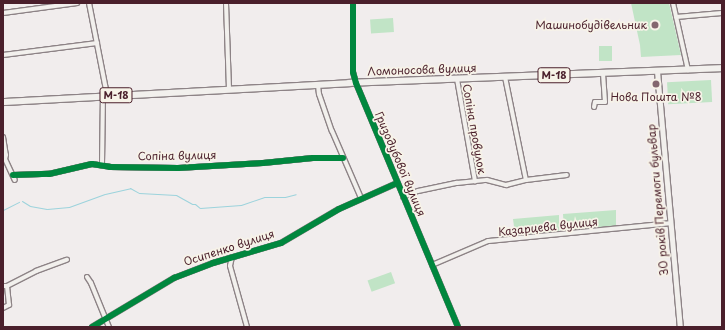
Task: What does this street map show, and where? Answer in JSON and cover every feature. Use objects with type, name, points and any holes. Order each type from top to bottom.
[{"type":"highway","name":"Ломоносова вулиця","points":[[3,102],[229,89],[722,68]]},
{"type":"main road","name":"30 років Перемоги бульвар","points":[[657,71],[680,327]]},
{"type":"street","points":[[3,12],[76,3]]},
{"type":"street","points":[[89,3],[105,95],[102,164]]},
{"type":"street","points":[[226,3],[229,89]]},
{"type":"street","name":"Гризодубової вулиця","points":[[353,3],[353,72],[356,83],[458,327]]},
{"type":"street","points":[[673,3],[688,70]]},
{"type":"street","points":[[676,17],[722,13]]},
{"type":"street","points":[[3,55],[97,43]]},
{"type":"street","points":[[594,107],[595,102],[605,102],[603,72]]},
{"type":"street","points":[[505,77],[526,180]]},
{"type":"street","name":"Сопіна провулок","points":[[457,79],[475,181]]},
{"type":"street","points":[[318,85],[319,94],[361,198]]},
{"type":"street","points":[[3,137],[6,155],[4,159],[15,180]]},
{"type":"street","name":"Сопіна вулиця","points":[[13,175],[35,176],[92,164],[102,164],[110,167],[178,168],[263,163],[313,158],[344,158]]},
{"type":"street","points":[[403,196],[418,191],[475,181],[487,180],[506,185],[526,180],[567,175]]},
{"type":"street","name":"Осипенко вулиця","points":[[92,327],[174,278],[233,257],[281,243],[317,221],[361,198],[398,183]]},
{"type":"street","name":"Казарцева вулиця","points":[[432,265],[488,241],[670,223]]},
{"type":"street","points":[[233,257],[230,266],[247,327]]},
{"type":"street","points":[[3,308],[9,305],[5,286],[36,271],[67,260]]},
{"type":"street","points":[[87,277],[110,327]]},
{"type":"green space","name":"Машинобудівельник","points":[[631,3],[669,3],[681,55],[641,57],[640,45]]},
{"type":"green space","points":[[393,18],[394,32],[371,34],[370,20]]},
{"type":"green space","points":[[599,46],[612,46],[612,61],[599,61]]},
{"type":"green space","points":[[711,80],[712,102],[668,104],[667,82]]},
{"type":"green space","points":[[616,210],[616,226],[564,229],[563,214]]},
{"type":"green space","points":[[559,215],[559,231],[517,236],[515,234],[513,219]]},
{"type":"green space","points":[[391,272],[395,283],[372,292],[368,281]]},
{"type":"waterway","points":[[22,201],[30,206],[47,209],[69,207],[105,194],[130,188],[139,193],[176,195],[200,208],[241,205],[264,197],[285,197],[296,194]]},
{"type":"waterway","points":[[3,210],[19,202]]},
{"type":"cycle path","points":[[353,3],[353,72],[356,83],[458,327]]},
{"type":"cycle path","points":[[13,175],[49,174],[92,164],[110,167],[178,168],[263,163],[313,158],[343,158]]},
{"type":"cycle path","points":[[92,327],[174,278],[213,263],[281,243],[339,209],[397,183]]},
{"type":"place","name":"Машинобудівельник","points":[[655,25]]},
{"type":"place","name":"Нова Пошта №8","points":[[656,84]]}]
